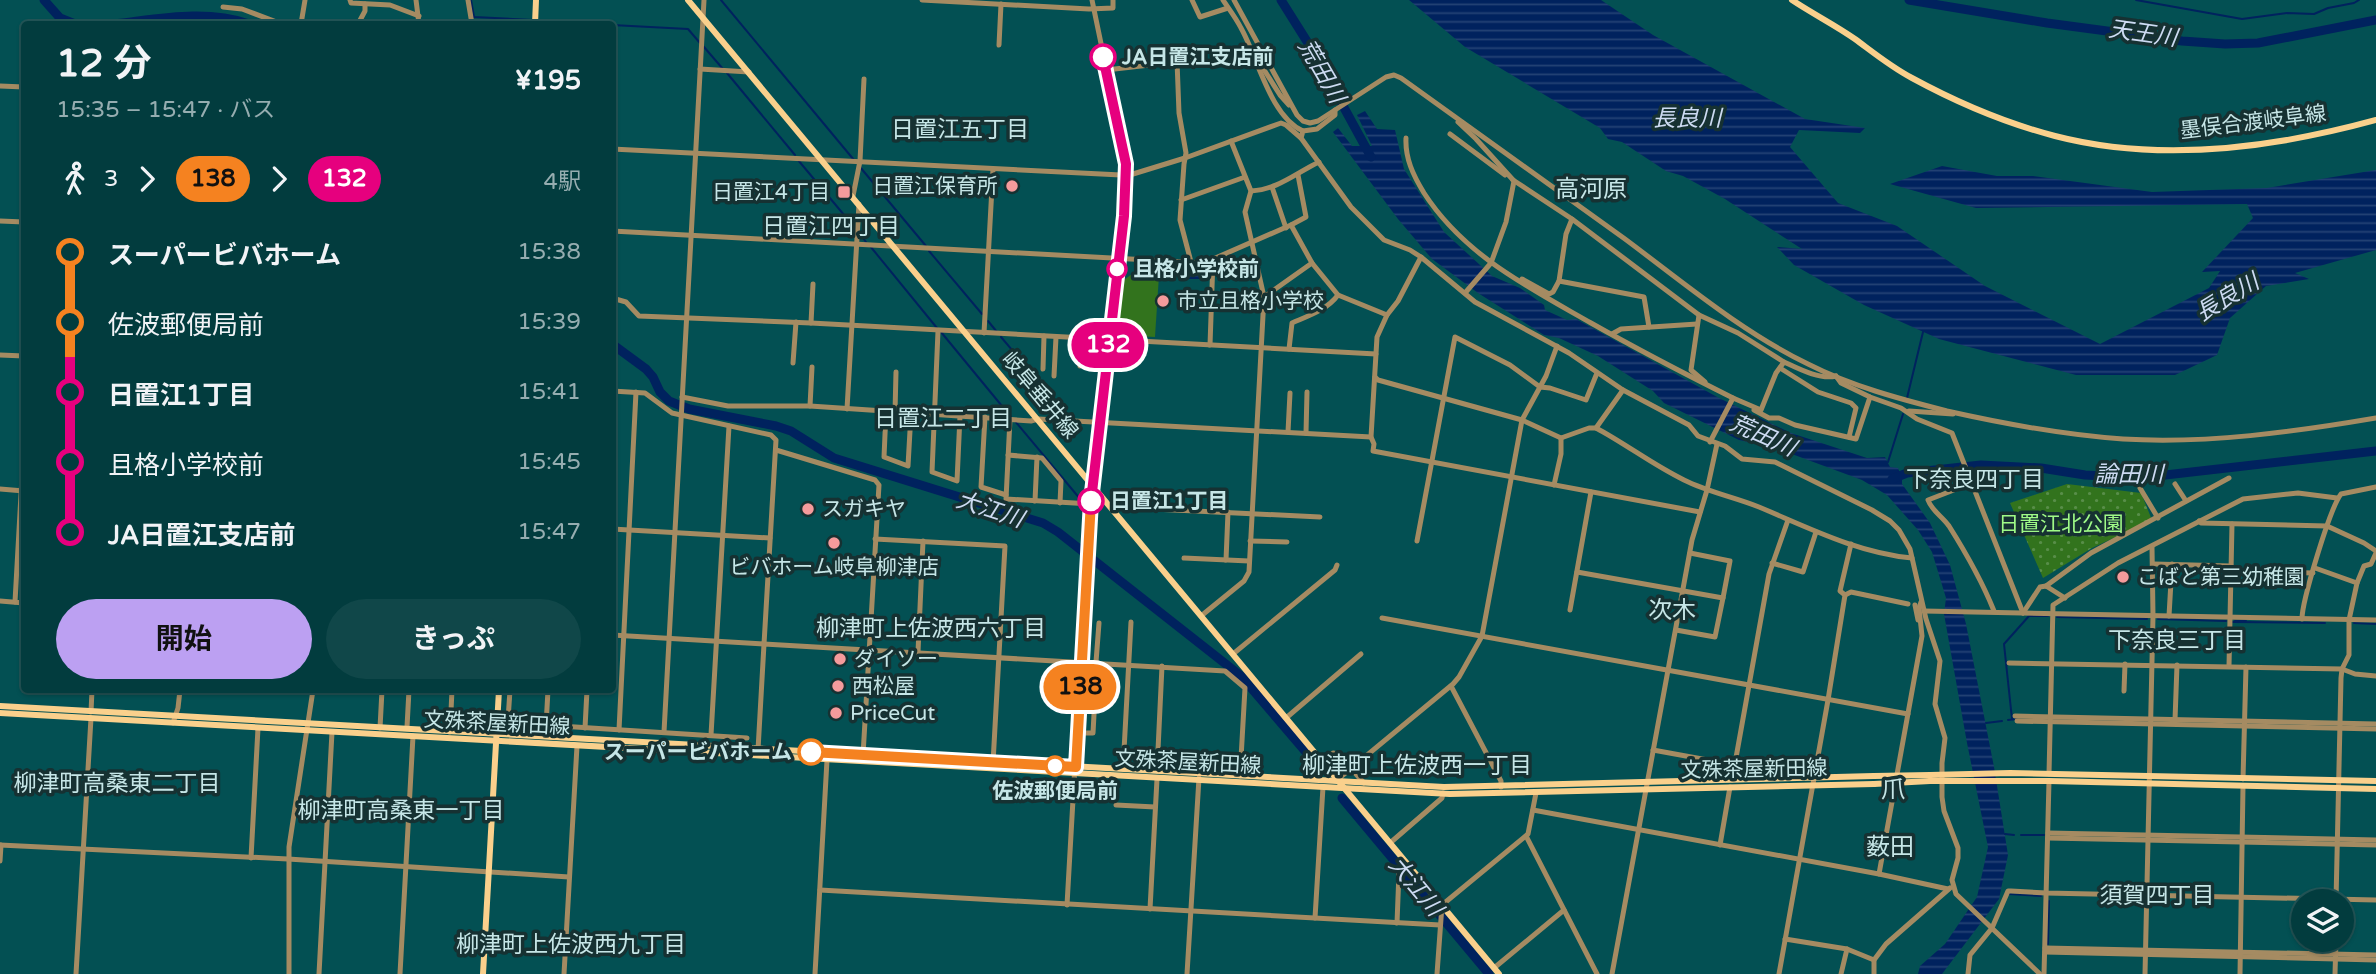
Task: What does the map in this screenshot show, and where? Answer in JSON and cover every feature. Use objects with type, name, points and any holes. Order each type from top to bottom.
[{"type":"main road","points":[[535,21],[536,0]]},
{"type":"main road","name":"岐阜垂井線","points":[[688,0],[1233,654],[1247,681],[1286,718],[1496,971]]},
{"type":"main road","name":"墨俣合渡岐阜線","points":[[1792,0],[1844,32],[1886,64],[1912,78],[1976,110],[2057,137],[2144,149],[2219,148],[2312,135],[2376,120]]},
{"type":"main road","points":[[483,974],[499,693]]},
{"type":"main road","points":[[0,706],[91,715]]},
{"type":"main road","points":[[0,713],[91,715],[307,728],[380,728],[496,738],[758,753],[863,755],[1075,770],[1123,769],[1199,778],[1240,776],[1340,784]]},
{"type":"main road","name":"文殊茶屋新田線","points":[[175,720],[258,728],[496,738],[578,746],[758,753],[827,760],[1157,775]]},
{"type":"main road","name":"文殊茶屋新田線","points":[[1340,784],[1443,793],[1536,793],[1647,786],[1971,777],[2338,784],[2376,781]]},
{"type":"main road","name":"文殊茶屋新田線","points":[[1199,778],[1323,787],[1340,784],[1444,788],[1647,786]]},
{"type":"main road","name":"文殊茶屋新田線","points":[[2338,784],[2376,789]]},
{"type":"street","points":[[242,9],[246,0]]},
{"type":"street","points":[[302,21],[305,0]]},
{"type":"street","points":[[349,0],[351,3],[390,5],[419,16]]},
{"type":"street","points":[[416,0],[419,21]]},
{"type":"street","points":[[468,0],[472,21]]},
{"type":"street","points":[[664,732],[704,0]]},
{"type":"street","points":[[922,0],[1093,9],[1113,8],[1113,0]]},
{"type":"street","points":[[1067,905],[1091,483],[1127,175],[1092,0]]},
{"type":"street","points":[[1192,0],[1200,17],[1228,8]]},
{"type":"street","points":[[1223,0],[1241,28],[1280,109],[1302,135],[1351,207],[1384,240],[1421,257],[1475,302],[1508,317],[1623,390],[1676,417],[1689,425],[1698,436],[1713,441],[1749,461],[1774,462],[1872,510],[1899,530],[1906,540],[1912,558],[1915,603],[1919,608],[1922,636],[1879,874]]},
{"type":"street","points":[[1234,0],[1262,47],[1291,105],[1303,121],[1318,121],[1378,81],[1394,75],[1452,114],[1732,318],[1808,365],[1836,376],[1908,401],[2001,423],[2064,433],[2158,440],[2283,431],[2376,418]]},
{"type":"street","points":[[360,21],[365,4]]},
{"type":"street","points":[[999,45],[1001,4]]},
{"type":"street","points":[[223,6],[242,9],[274,21]]},
{"type":"street","points":[[1255,57],[1280,96],[1288,106],[1291,105]]},
{"type":"street","points":[[1106,70],[1202,59]]},
{"type":"street","points":[[1177,61],[1179,113],[1186,153],[1180,220],[1191,262]]},
{"type":"street","points":[[700,69],[749,72]]},
{"type":"street","points":[[852,197],[860,161],[864,79]]},
{"type":"street","points":[[0,86],[21,87]]},
{"type":"street","points":[[1302,135],[1317,129],[1335,115],[1335,110]]},
{"type":"street","points":[[1452,114],[1514,181]]},
{"type":"street","points":[[616,149],[1127,175],[1185,158],[1280,123],[1302,135]]},
{"type":"street","points":[[1450,134],[1572,219],[1699,315],[1797,368],[1829,378],[1836,376]]},
{"type":"street","points":[[1406,138],[1412,170],[1438,214],[1455,233],[1490,264],[1612,334],[1732,400],[1769,418],[1779,418],[1795,425],[1856,439],[1870,397]]},
{"type":"street","points":[[1201,616],[1247,578],[1249,561],[1264,297],[1245,207],[1251,191],[1231,141]]},
{"type":"street","points":[[1251,191],[1272,187],[1319,162]]},
{"type":"street","points":[[984,332],[993,169]]},
{"type":"street","points":[[616,231],[1204,263],[1306,217],[1298,175]]},
{"type":"street","points":[[1181,200],[1245,177]]},
{"type":"street","points":[[1466,292],[1490,264],[1506,222],[1514,181]]},
{"type":"street","points":[[1272,187],[1288,226],[1312,263],[1338,295],[1387,315]]},
{"type":"street","points":[[847,410],[859,204]]},
{"type":"street","points":[[1511,277],[1521,279],[1549,294],[1553,292],[1559,281],[1566,233],[1572,219]]},
{"type":"street","points":[[0,221],[21,222]]},
{"type":"street","points":[[1421,257],[1377,337],[1371,437],[1373,451],[1700,512]]},
{"type":"street","points":[[1210,345],[1213,259]]},
{"type":"street","points":[[1264,297],[1312,263]]},
{"type":"street","points":[[1559,281],[1644,297],[1649,327]]},
{"type":"street","points":[[811,323],[813,284]]},
{"type":"street","points":[[1289,349],[1292,323],[1322,309],[1338,295]]},
{"type":"street","points":[[616,299],[626,302],[643,316],[1376,354]]},
{"type":"street","points":[[1699,315],[1691,370],[1706,385]]},
{"type":"street","points":[[793,363],[796,322]]},
{"type":"street","points":[[1612,334],[1621,329],[1697,324]]},
{"type":"street","points":[[938,331],[932,472],[957,481],[960,416]]},
{"type":"street","points":[[1043,369],[1044,336]]},
{"type":"street","points":[[1054,376],[1056,337]]},
{"type":"street","points":[[1417,541],[1455,337],[1510,365],[1540,387],[1587,400],[1597,373]]},
{"type":"street","points":[[1080,366],[1083,338]]},
{"type":"street","points":[[1340,784],[1351,768],[1453,684],[1482,636],[1522,420],[1540,387],[1557,346]]},
{"type":"street","points":[[0,355],[21,356]]},
{"type":"street","points":[[1742,404],[1744,402],[1761,410],[1768,390],[1784,362]]},
{"type":"street","points":[[810,406],[812,367]]},
{"type":"street","points":[[1780,368],[1818,392],[1851,403],[1856,408],[1849,438]]},
{"type":"street","points":[[895,412],[897,372]]},
{"type":"street","points":[[1836,376],[1841,383],[1870,397],[1909,411],[1949,415],[1956,413]]},
{"type":"street","points":[[1375,377],[1522,420],[1561,438],[1596,428],[1660,467],[1707,490],[1749,503],[1816,532],[1872,551],[1912,558]]},
{"type":"street","points":[[1596,428],[1623,390]]},
{"type":"street","points":[[616,391],[650,394],[662,408],[771,435],[776,440],[758,753]]},
{"type":"street","points":[[619,730],[636,392]]},
{"type":"street","points":[[1306,433],[1307,392]]},
{"type":"street","points":[[1288,432],[1290,393]]},
{"type":"street","points":[[682,399],[728,407],[810,406],[1371,437]]},
{"type":"street","points":[[1612,974],[1690,552],[1707,490],[1713,441],[1732,400]]},
{"type":"street","points":[[1909,411],[1917,419],[1952,433],[2023,613]]},
{"type":"street","points":[[886,412],[884,457],[908,466],[911,413]]},
{"type":"street","points":[[985,417],[981,487],[1006,495]]},
{"type":"street","points":[[1010,419],[1006,499],[1091,504]]},
{"type":"street","points":[[711,735],[729,426]]},
{"type":"street","points":[[1554,485],[1561,454],[1561,438]]},
{"type":"street","points":[[776,450],[875,480],[878,485],[863,755]]},
{"type":"street","points":[[1008,455],[1042,458],[1061,481],[1060,503]]},
{"type":"street","points":[[1035,501],[1037,457]]},
{"type":"street","points":[[2023,613],[2040,587],[2046,586],[2091,553],[2229,478]]},
{"type":"street","points":[[1972,481],[1928,500],[1931,508],[1946,522],[1968,557],[1987,593],[1992,611]]},
{"type":"street","points":[[2175,484],[2186,501]]},
{"type":"street","points":[[2302,619],[2337,498],[2341,494],[2376,487]]},
{"type":"street","points":[[2140,488],[2158,518]]},
{"type":"street","points":[[0,489],[21,491]]},
{"type":"street","points":[[1570,610],[1591,492]]},
{"type":"street","points":[[2042,974],[2045,950],[2053,605],[2118,563],[2243,499],[2298,493],[2337,498]]},
{"type":"street","points":[[1112,507],[1320,517]]},
{"type":"street","points":[[1226,560],[1228,512]]},
{"type":"street","points":[[15,602],[21,519]]},
{"type":"street","points":[[1720,845],[1772,563],[1788,520]]},
{"type":"street","points":[[2199,521],[2327,526],[2364,543],[2376,552],[2371,564],[2364,566],[2357,583],[2349,620],[2349,655],[2342,669],[2336,889]]},
{"type":"street","points":[[2229,666],[2232,524]]},
{"type":"street","points":[[616,529],[770,538]]},
{"type":"street","points":[[1772,563],[1803,572],[1816,532]]},
{"type":"street","points":[[876,539],[1005,546],[993,763]]},
{"type":"street","points":[[918,652],[923,541]]},
{"type":"street","points":[[1250,541],[1287,542]]},
{"type":"street","points":[[1844,595],[1840,591],[1852,544]]},
{"type":"street","points":[[2145,974],[2154,564],[2152,547]]},
{"type":"street","points":[[1676,630],[1715,637],[1730,561],[1690,552]]},
{"type":"street","points":[[1184,558],[1249,561]]},
{"type":"street","points":[[2154,564],[2314,571],[2357,583]]},
{"type":"street","points":[[2169,616],[2172,564]]},
{"type":"street","points":[[1233,654],[1336,568]]},
{"type":"street","points":[[1577,572],[1723,598]]},
{"type":"street","points":[[2046,586],[2065,598]]},
{"type":"street","points":[[1844,595],[1851,592],[1915,603],[1927,610],[2376,620]]},
{"type":"street","points":[[1779,974],[1844,595]]},
{"type":"street","points":[[0,601],[21,603]]},
{"type":"street","points":[[1874,974],[1874,960],[1886,944],[1950,888],[1958,848],[1944,811],[1942,778],[1945,738],[1935,704],[1940,661],[1927,610]]},
{"type":"street","points":[[1382,618],[1908,714]]},
{"type":"street","points":[[1096,663],[1099,622]]},
{"type":"street","points":[[1123,769],[1131,622]]},
{"type":"street","points":[[616,635],[1225,671],[1247,681],[1240,776]]},
{"type":"street","points":[[1286,718],[1362,654]]},
{"type":"street","points":[[2009,663],[2342,669],[2355,674],[2376,676]]},
{"type":"street","points":[[2124,691],[2125,664]]},
{"type":"street","points":[[2175,720],[2177,665]]},
{"type":"street","points":[[1150,909],[1162,666]]},
{"type":"street","points":[[2240,974],[2246,667]]},
{"type":"street","points":[[1078,733],[1093,733],[1094,722],[1096,677],[1081,676]]},
{"type":"street","points":[[1453,684],[1501,782],[1501,787]]},
{"type":"street","points":[[76,974],[92,693]]},
{"type":"street","points":[[175,720],[180,693]]},
{"type":"street","points":[[289,974],[288,859],[292,815],[313,693]]},
{"type":"street","points":[[380,728],[382,693]]},
{"type":"street","points":[[407,727],[409,693]]},
{"type":"street","points":[[450,732],[452,693]]},
{"type":"street","points":[[510,693],[508,720],[513,723],[747,738]]},
{"type":"street","points":[[546,726],[548,693]]},
{"type":"street","points":[[585,728],[587,693]]},
{"type":"street","points":[[2016,718],[2376,729]]},
{"type":"street","points":[[2150,722],[2175,720],[2245,724]]},
{"type":"street","points":[[2340,726],[2376,724]]},
{"type":"street","points":[[251,859],[258,728]]},
{"type":"street","points":[[319,974],[332,732]]},
{"type":"street","points":[[400,974],[413,736]]},
{"type":"street","points":[[564,974],[578,746]]},
{"type":"street","points":[[1653,750],[1735,765]]},
{"type":"street","points":[[1321,762],[1333,752],[1341,756],[1366,784]]},
{"type":"street","points":[[815,974],[827,760]]},
{"type":"street","points":[[1186,974],[1199,778]]},
{"type":"street","points":[[1315,918],[1323,787]]},
{"type":"street","points":[[1390,843],[1442,798],[1443,793]]},
{"type":"street","points":[[1536,793],[1528,834],[1597,974]]},
{"type":"street","points":[[1116,805],[1155,807]]},
{"type":"street","points":[[1533,810],[1950,888],[2042,974]]},
{"type":"street","points":[[1437,974],[1442,909],[1528,834]]},
{"type":"street","points":[[2048,835],[2376,842]]},
{"type":"street","points":[[0,861],[0,845],[288,859],[569,877]]},
{"type":"street","points":[[1397,923],[1399,872],[1405,864]]},
{"type":"street","points":[[820,890],[1190,912],[1440,923]]},
{"type":"street","points":[[1968,974],[1970,955],[1991,927],[2008,891],[2291,899]]},
{"type":"street","points":[[2354,900],[2376,900]]},
{"type":"street","points":[[1496,971],[1564,910]]},
{"type":"street","points":[[1785,939],[1847,949],[1874,960]]},
{"type":"street","points":[[1841,974],[1847,949]]},
{"type":"street","points":[[2045,950],[2376,957]]},
{"type":"street","points":[[2335,952],[2335,974]]},
{"type":"green space","points":[[1132,274],[1159,275],[1155,337],[1116,335],[1121,282]]},
{"type":"green space","name":"日置江北公園","points":[[2067,484],[2141,493],[2152,520],[2092,548],[2043,578],[2010,503]]},
{"type":"water","name":"長良川","points":[[1409,0],[1601,0],[1653,35],[1805,119],[1865,128],[1860,133],[1799,130],[1790,147],[1838,203],[1897,226],[1985,286],[2100,344],[2209,288],[2220,271],[2202,272],[2253,218],[2247,204],[1976,208],[1890,184],[1942,166],[1997,176],[2033,176],[2152,192],[2267,188],[2376,170],[2376,250],[2295,273],[2309,279],[2266,286],[2230,318],[2217,355],[2175,375],[2076,375],[1939,339],[1864,305],[1794,265],[1777,247],[1802,249],[1725,199],[1683,176],[1666,171],[1622,142],[1608,139],[1600,128],[1465,47]]},
{"type":"water","points":[[1365,111],[1377,129],[1395,130],[1404,169],[1444,232],[1492,276],[1520,288],[1544,305],[1545,310],[1567,320],[1576,319],[1719,398],[1791,433],[1867,458],[1885,457],[1890,467],[1898,468],[1902,484],[1930,523],[1950,565],[1966,624],[2008,855],[1999,899],[1942,974],[1918,974],[1920,966],[1945,944],[1977,897],[1988,847],[1944,614],[1946,598],[1932,552],[1918,530],[1887,495],[1862,480],[1781,450],[1739,440],[1664,403],[1653,391],[1598,356],[1559,338],[1544,335],[1478,293],[1432,259],[1398,219],[1333,132],[1338,128],[1352,146],[1372,146],[1357,115]]},
{"type":"water","points":[[1189,268],[1207,268],[1206,279],[1188,279]]},
{"type":"waterway","name":"大江川","points":[[44,0],[60,18],[68,21]]},
{"type":"waterway","points":[[471,0],[474,17],[532,20]]},
{"type":"waterway","points":[[721,0],[854,160]]},
{"type":"waterway","name":"荒田川","points":[[1281,0],[1313,51],[1371,157]]},
{"type":"waterway","name":"天王川","points":[[1909,0],[2047,23],[2225,44],[2258,43],[2376,20]]},
{"type":"waterway","points":[[2136,0],[2242,19],[2287,13],[2314,14],[2359,0]]},
{"type":"waterway","name":"大江川","points":[[140,21],[199,16],[239,21]]},
{"type":"waterway","points":[[616,25],[688,29],[700,43]]},
{"type":"waterway","points":[[704,47],[723,69]]},
{"type":"waterway","points":[[727,73],[795,155]]},
{"type":"waterway","points":[[798,160],[855,228]]},
{"type":"waterway","points":[[860,167],[926,246]]},
{"type":"waterway","points":[[859,233],[866,242]]},
{"type":"waterway","points":[[870,246],[937,328]]},
{"type":"waterway","points":[[929,251],[982,314]]},
{"type":"waterway","points":[[988,321],[997,332]]},
{"type":"waterway","points":[[941,332],[1011,417]]},
{"type":"waterway","points":[[1907,398],[1923,332]]},
{"type":"waterway","points":[[1001,337],[1068,416]]},
{"type":"waterway","name":"大江川","points":[[616,347],[646,369],[669,401],[689,409],[776,426],[791,431],[834,458],[1043,523],[1241,676],[1317,765]]},
{"type":"waterway","points":[[1888,462],[1903,414]]},
{"type":"waterway","points":[[1015,421],[1081,500]]},
{"type":"waterway","name":"論田川","points":[[1892,479],[1907,473],[1981,465],[2139,478],[2376,451]]},
{"type":"waterway","points":[[2012,719],[2004,644],[2029,616],[2048,616]]},
{"type":"waterway","points":[[2057,617],[2147,619]]},
{"type":"waterway","points":[[2158,619],[2226,621]]},
{"type":"waterway","points":[[2235,621],[2246,621]]},
{"type":"waterway","points":[[2233,622],[2325,623]]},
{"type":"waterway","points":[[2354,623],[2376,624]]},
{"type":"waterway","points":[[2008,720],[2017,719]]},
{"type":"waterway","points":[[1986,723],[2002,721]]},
{"type":"waterway","name":"大江川","points":[[1342,798],[1489,974]]},
{"type":"waterway","points":[[2005,834],[2014,835]]},
{"type":"waterway","points":[[2021,835],[2044,835]]},
{"type":"waterway","points":[[2009,894],[2041,896]]},
{"type":"waterway","points":[[2048,944],[2049,901]]},
{"type":"bus line","name":"132","points":[[1091,501],[1127,175],[1103,57]]},
{"type":"bus line","name":"138","points":[[811,752],[1076,767],[1091,501]]},
{"type":"place","name":"JA日置江支店前","points":[[1103,57]]},
{"type":"place","name":"日置江保育所","points":[[1012,186]]},
{"type":"place","name":"日置江4丁目","points":[[844,192]]},
{"type":"place","name":"且格小学校前","points":[[1117,269]]},
{"type":"place","name":"市立且格小学校","points":[[1163,301]]},
{"type":"place","name":"日置江1丁目","points":[[1091,501]]},
{"type":"place","name":"スガキヤ","points":[[808,509]]},
{"type":"place","name":"ビバホーム岐阜柳津店","points":[[834,543]]},
{"type":"place","name":"こばと第三幼稚園","points":[[2123,577]]},
{"type":"place","name":"ダイソー","points":[[840,659]]},
{"type":"place","name":"西松屋","points":[[838,686]]},
{"type":"place","name":"PriceCut","points":[[836,713]]},
{"type":"place","name":"スーパービバホーム","points":[[811,752]]},
{"type":"place","name":"佐波郵便局前","points":[[1055,766]]},
{"type":"district","name":"日置江五丁目","points":[[960,129]]},
{"type":"district","name":"高河原","points":[[1591,189]]},
{"type":"district","name":"日置江四丁目","points":[[831,226]]},
{"type":"district","name":"日置江二丁目","points":[[943,418]]},
{"type":"district","name":"下奈良四丁目","points":[[1975,479]]},
{"type":"district","name":"次木","points":[[1672,610]]},
{"type":"district","name":"柳津町上佐波西六丁目","points":[[931,628]]},
{"type":"district","name":"下奈良三丁目","points":[[2177,640]]},
{"type":"district","name":"柳津町上佐波西一丁目","points":[[1417,765]]},
{"type":"district","name":"柳津町高桑東二丁目","points":[[117,783]]},
{"type":"district","name":"爪","points":[[1893,789]]},
{"type":"district","name":"柳津町高桑東一丁目","points":[[401,810]]},
{"type":"district","name":"薮田","points":[[1890,847]]},
{"type":"district","name":"須賀四丁目","points":[[2157,895]]},
{"type":"district","name":"柳津町上佐波西九丁目","points":[[571,944]]}]
